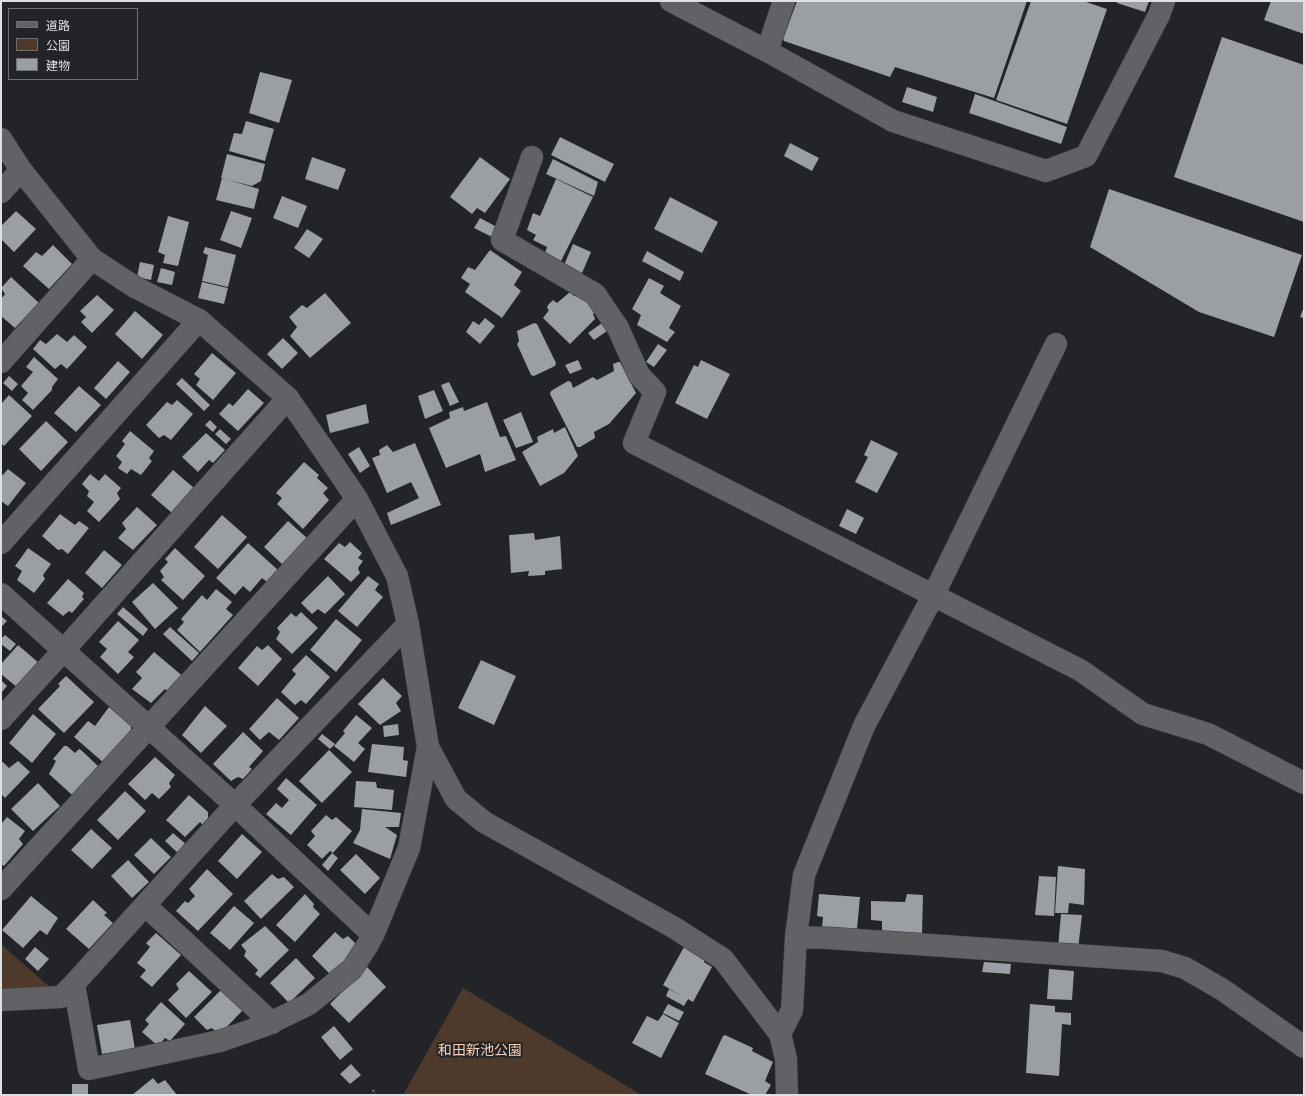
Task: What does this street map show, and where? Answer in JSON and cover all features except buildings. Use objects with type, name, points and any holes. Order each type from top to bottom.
[{"type":"street","points":[[671,1],[767,51],[893,121],[1046,171],[1086,156],[1159,15],[1164,1]]},
{"type":"street","points":[[767,51],[784,1]]},
{"type":"street","points":[[1,139],[21,170],[92,259],[135,287],[199,320],[288,398],[357,499],[397,576],[408,624],[428,747],[456,799],[484,822],[673,927],[723,959],[780,1034],[786,1060],[787,1095]]},
{"type":"street","points":[[532,157],[502,240],[595,294],[618,328],[639,375],[655,392],[634,443],[934,594],[1080,670],[1143,714],[1208,734],[1304,783]]},
{"type":"street","points":[[1,192],[21,170]]},
{"type":"street","points":[[1,362],[92,259]]},
{"type":"street","points":[[1,543],[199,320]]},
{"type":"street","points":[[780,1034],[792,1010],[796,937],[804,875],[864,726],[934,594],[1056,344]]},
{"type":"street","points":[[1,719],[288,398]]},
{"type":"street","points":[[1,889],[357,499]]},
{"type":"street","points":[[1,594],[235,805],[372,935]]},
{"type":"street","points":[[1,1000],[61,997],[235,805],[408,624]]},
{"type":"street","points":[[74,984],[89,1069],[220,1041],[272,1023],[309,1004],[352,969],[367,946],[409,848],[428,747]]},
{"type":"street","points":[[145,905],[272,1023]]},
{"type":"street","points":[[796,937],[1162,961],[1185,968],[1223,990],[1304,1047]]},
{"type":"path","points":[[373,1090],[375,1095]]},
{"type":"green space","points":[[1,944],[61,997],[1,1000]]},
{"type":"green space","name":"和田新池公園","points":[[463,988],[642,1095],[403,1095]]}]
